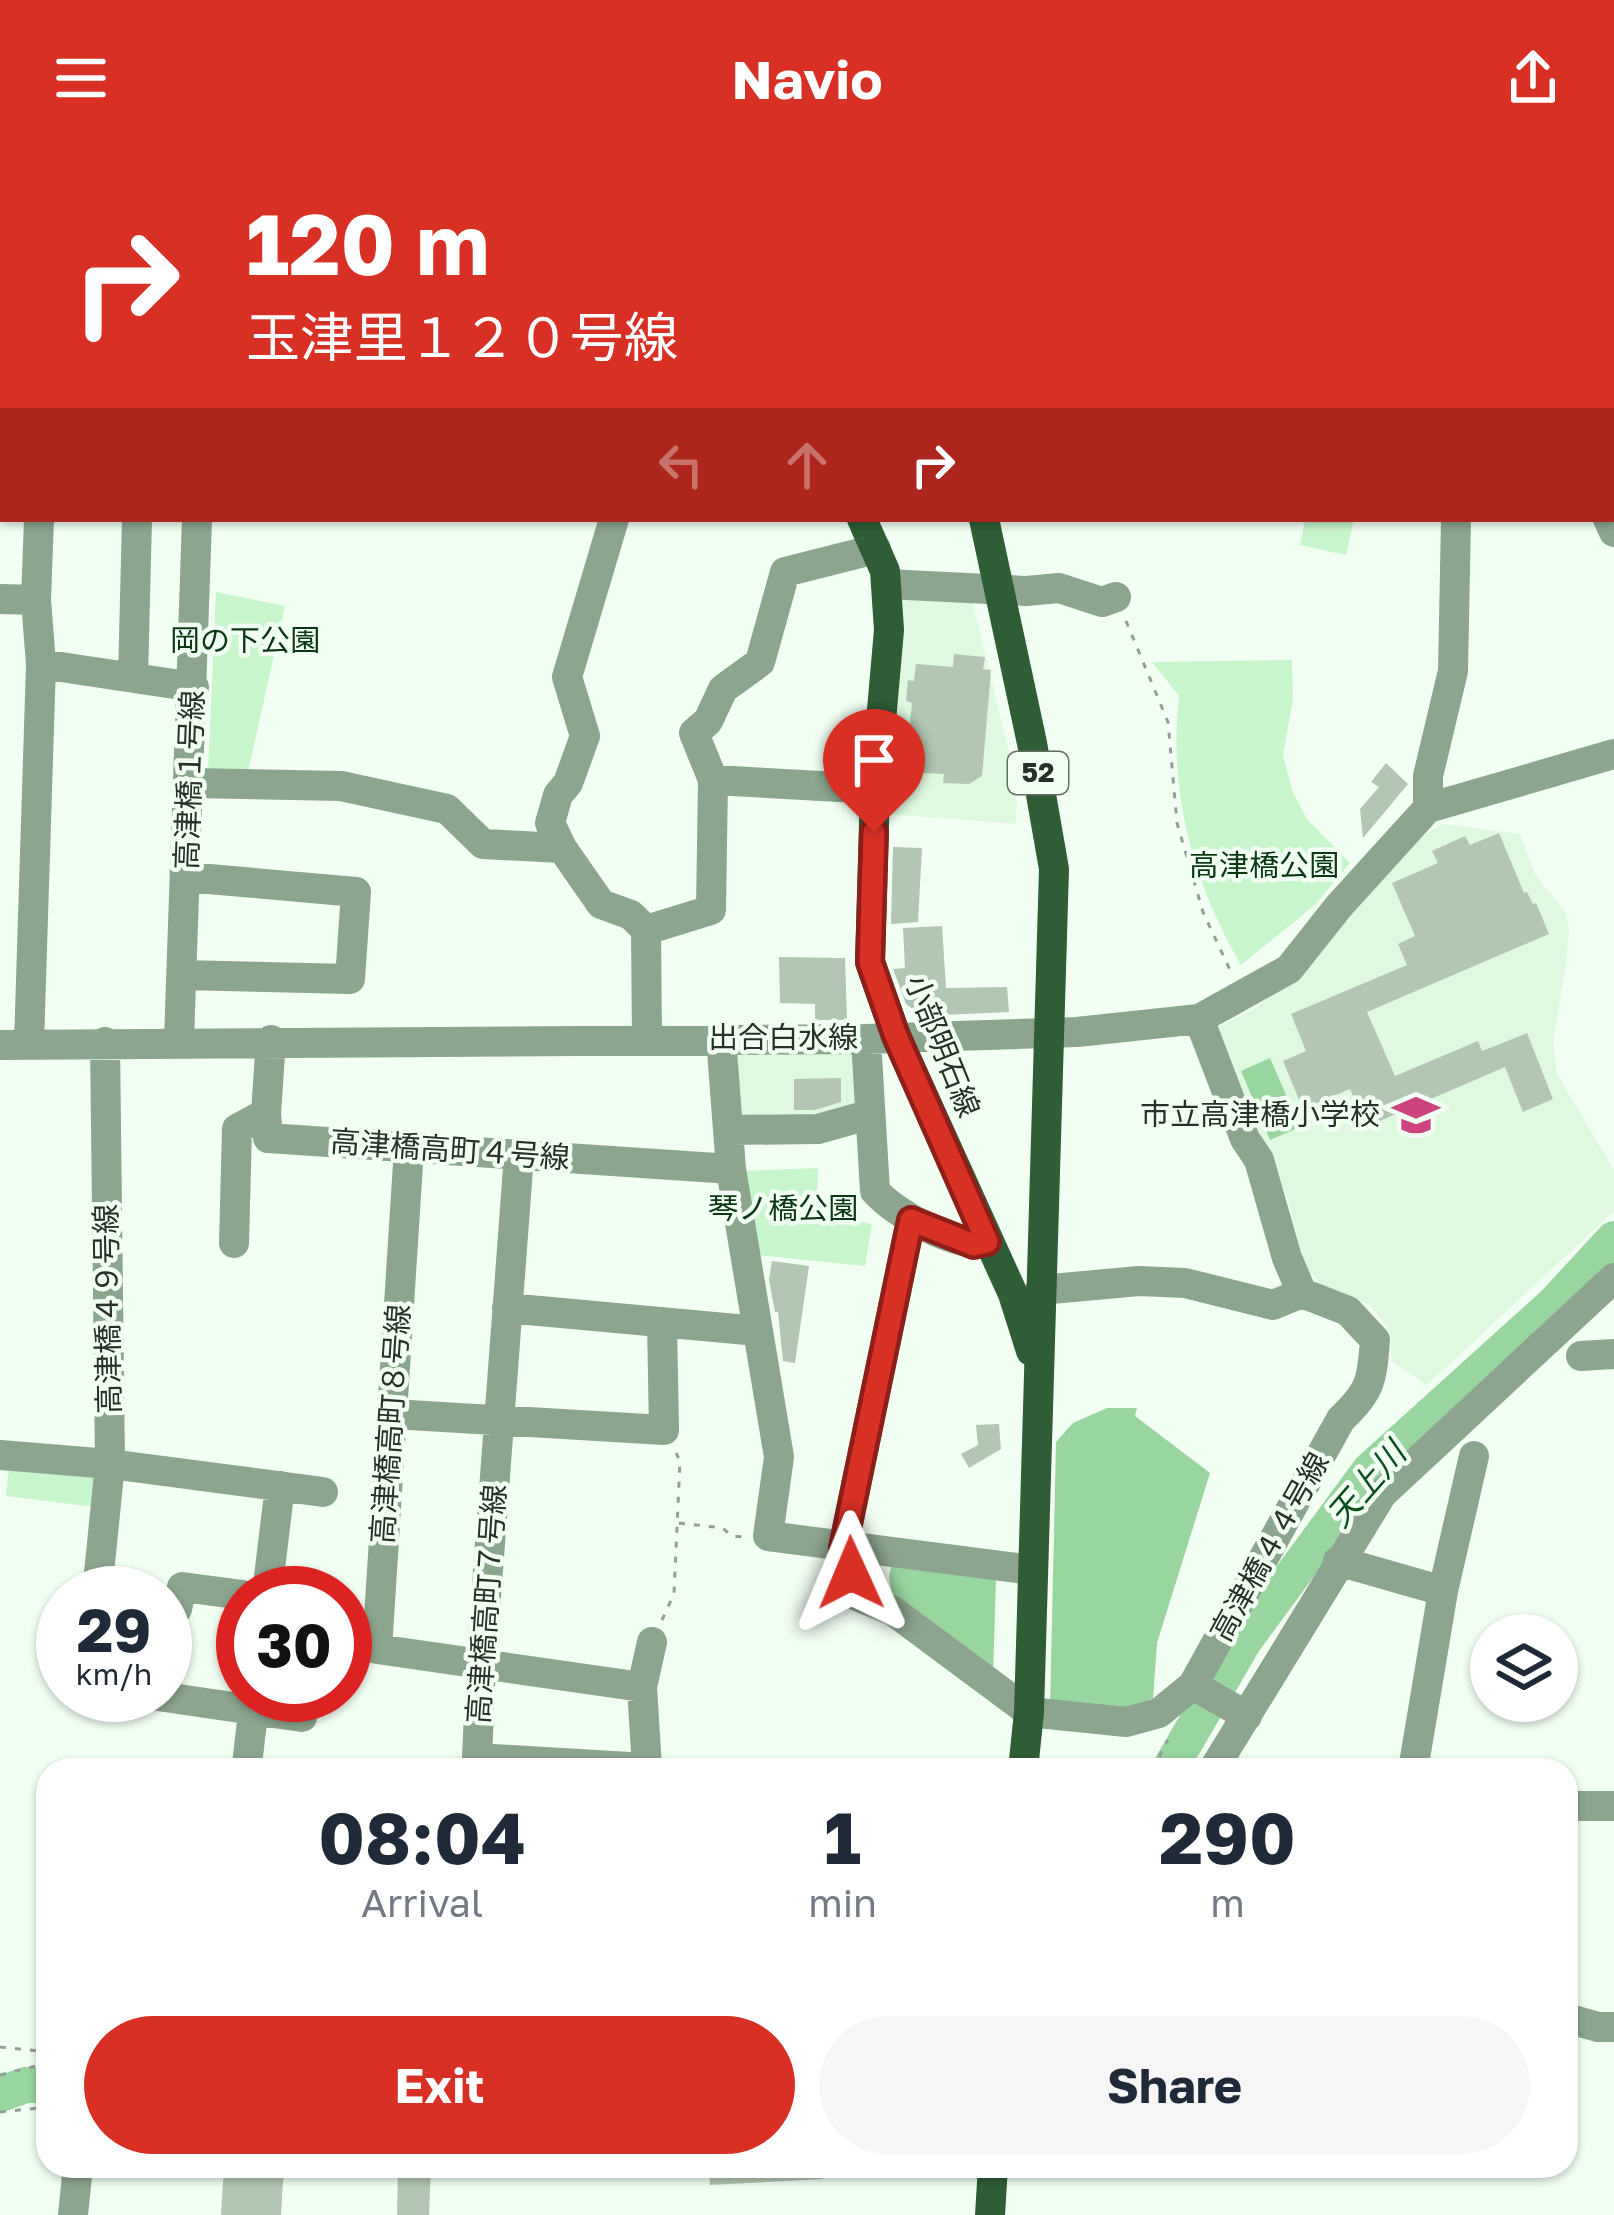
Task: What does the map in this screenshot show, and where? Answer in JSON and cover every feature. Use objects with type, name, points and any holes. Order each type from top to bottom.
[{"type":"main road","name":"小部明石線","points":[[863,522],[886,584],[889,630],[875,790],[870,962],[881,1037],[1013,1294],[1037,1371]]},
{"type":"main road","name":"小部明石線","points":[[985,522],[1054,869],[1024,1758]]},
{"type":"main road","points":[[990,2215],[992,2178]]},
{"type":"street","points":[[15,1044],[41,664],[36,600],[39,522]]},
{"type":"street","points":[[133,678],[137,522]]},
{"type":"street","name":"高津橋１号線","points":[[179,1040],[197,522]]},
{"type":"street","points":[[613,522],[568,677],[585,736],[550,824],[601,904],[631,915],[646,930],[647,1040]]},
{"type":"street","points":[[1456,522],[1454,671],[1428,776],[1428,808],[1614,754]]},
{"type":"street","points":[[646,930],[711,910],[712,781],[694,733],[708,721],[723,689],[760,662],[785,572],[876,549]]},
{"type":"street","points":[[886,584],[1058,588],[1102,602],[1116,597]]},
{"type":"street","points":[[0,599],[36,600]]},
{"type":"street","points":[[41,664],[194,687]]},
{"type":"street","points":[[712,781],[875,790]]},
{"type":"street","points":[[190,783],[340,786],[447,809],[483,844],[562,848]]},
{"type":"street","name":"出合白水線","points":[[15,1044],[881,1037],[1051,1032],[1198,1019],[1289,969],[1428,808]]},
{"type":"street","points":[[182,975],[350,979],[356,892],[186,877]]},
{"type":"street","points":[[1040,1290],[1138,1280],[1185,1283],[1273,1305],[1302,1293],[1259,1160],[1245,1139],[1198,1019]]},
{"type":"street","points":[[881,1037],[868,1115],[874,1191],[911,1220],[974,1245],[987,1242]]},
{"type":"street","points":[[721,1038],[730,1168],[779,1457],[768,1536],[1032,1570]]},
{"type":"street","points":[[234,1243],[237,1129],[266,1113],[271,1040]]},
{"type":"street","name":"高津橋４９号線","points":[[100,1566],[110,1464],[105,1042]]},
{"type":"street","name":"高津橋高町４号線","points":[[266,1113],[268,1138],[730,1168]]},
{"type":"street","points":[[728,1130],[818,1129],[868,1115]]},
{"type":"street","name":"高津橋高町８号線","points":[[409,1148],[377,1649],[642,1687]]},
{"type":"street","name":"高津橋高町７号線","points":[[477,1758],[519,1155]]},
{"type":"street","points":[[911,1220],[843,1548],[859,1598],[893,1612],[1029,1712]]},
{"type":"street","points":[[1221,1758],[1382,1494],[1614,1278]]},
{"type":"street","name":"高津橋４４号線","points":[[1029,1712],[1126,1722],[1159,1713],[1193,1685],[1341,1419],[1364,1397],[1372,1378],[1375,1340],[1348,1311],[1302,1293]]},
{"type":"street","points":[[507,1308],[758,1331]]},
{"type":"street","points":[[392,1414],[664,1430],[662,1322]]},
{"type":"street","points":[[1581,1356],[1614,1354]]},
{"type":"street","points":[[0,1455],[323,1492]]},
{"type":"street","points":[[1416,1758],[1443,1591],[1474,1456]]},
{"type":"street","points":[[270,1566],[280,1486]]},
{"type":"street","points":[[1337,1561],[1443,1591]]},
{"type":"street","name":"高津橋高町７号線","points":[[647,1758],[642,1687],[652,1642]]},
{"type":"street","points":[[1193,1685],[1247,1716]]},
{"type":"street","points":[[248,1758],[252,1722]]},
{"type":"street","points":[[1578,1806],[1614,1806]]},
{"type":"street","points":[[1578,2021],[1614,2027]]},
{"type":"street","points":[[73,2215],[78,2178]]},
{"type":"path","points":[[1116,597],[1168,722],[1177,823],[1204,912],[1244,997]]},
{"type":"path","points":[[652,1642],[674,1594],[680,1461],[664,1430]]},
{"type":"path","points":[[677,1523],[723,1528],[731,1535],[768,1536]]},
{"type":"path","points":[[0,2048],[36,2051]]},
{"type":"path","points":[[0,2074],[36,2065]]},
{"type":"path","points":[[0,2113],[36,2108]]},
{"type":"shaded area","points":[[898,589],[969,589],[1017,784],[1016,824],[888,814]]},
{"type":"shaded area","name":"市立高津橋小学校","points":[[1443,824],[1520,834],[1534,873],[1565,912],[1569,930],[1566,965],[1553,1042],[1557,1074],[1614,1170],[1614,1211],[1427,1385],[1392,1362],[1390,1331],[1370,1305],[1325,1287],[1305,1268],[1287,1197],[1214,1029],[1273,994],[1420,837]]},
{"type":"shaded area","points":[[742,1047],[862,1048],[865,1105],[847,1112],[733,1120],[730,1058]]},
{"type":"shaded area","points":[[1270,1058],[1300,1127],[1270,1140],[1241,1071]]},
{"type":"shaded area","points":[[1107,1408],[1137,1408],[1135,1416],[1210,1473],[1157,1643],[1153,1699],[1113,1711],[1050,1708],[1056,1442],[1073,1423]]},
{"type":"shaded area","points":[[892,1563],[996,1577],[993,1675],[893,1602]]},
{"type":"green space","points":[[1304,522],[1353,522],[1346,555],[1300,545]]},
{"type":"green space","name":"岡の下公園","points":[[216,592],[285,606],[248,772],[208,772]]},
{"type":"green space","name":"高津橋公園","points":[[1292,660],[1293,699],[1283,755],[1292,790],[1307,819],[1350,863],[1315,905],[1241,965],[1210,901],[1188,835],[1177,767],[1179,696],[1152,662]]},
{"type":"green space","name":"琴ノ橋公園","points":[[818,1168],[817,1214],[872,1224],[865,1266],[757,1255],[742,1171]]},
{"type":"green space","points":[[9,1467],[74,1470],[98,1479],[95,1507],[6,1496]]},
{"type":"building","points":[[954,654],[985,657],[983,669],[991,670],[982,776],[969,784],[943,783],[944,774],[905,772],[912,703],[906,701],[908,680],[914,681],[916,664],[953,667]]},
{"type":"building","points":[[1386,763],[1408,784],[1363,838],[1360,809],[1379,787],[1371,782]]},
{"type":"building","points":[[1499,833],[1524,893],[1536,903],[1549,934],[1367,1012],[1395,1076],[1478,1041],[1482,1051],[1527,1033],[1553,1099],[1523,1112],[1505,1067],[1366,1127],[1350,1089],[1303,1109],[1283,1061],[1306,1051],[1291,1014],[1407,965],[1398,944],[1415,936],[1392,883],[1438,863],[1432,851],[1465,836],[1470,845]]},
{"type":"building","points":[[893,847],[922,848],[918,922],[891,924]]},
{"type":"building","points":[[942,926],[946,988],[1007,987],[1009,1012],[922,1016],[906,1004],[893,969],[905,968],[903,928]]},
{"type":"building","points":[[779,957],[845,958],[847,1020],[815,1020],[815,1004],[780,1003]]},
{"type":"building","points":[[841,1078],[841,1102],[794,1110],[794,1079]]},
{"type":"building","points":[[772,1261],[809,1266],[795,1363],[783,1361],[769,1280]]},
{"type":"building","points":[[999,1424],[1001,1449],[969,1468],[961,1454],[978,1445],[976,1425]]},
{"type":"building","points":[[223,2178],[283,2178],[281,2215],[221,2215]]},
{"type":"building","points":[[398,2178],[431,2178],[429,2215],[397,2215]]},
{"type":"building","points":[[710,2178],[823,2178],[823,2179],[710,2185]]},
{"type":"waterway","name":"天上川","points":[[1176,1758],[1244,1641],[1370,1470],[1554,1304],[1614,1239]]},
{"type":"waterway","name":"天上川","points":[[0,2094],[36,2085]]},
{"type":"place","name":"市立高津橋小学校","points":[[1416,1115]]},
{"type":"route","points":[[851,1573],[843,1548],[911,1220],[974,1245],[987,1242],[896,1036],[870,962],[874,832]]}]
